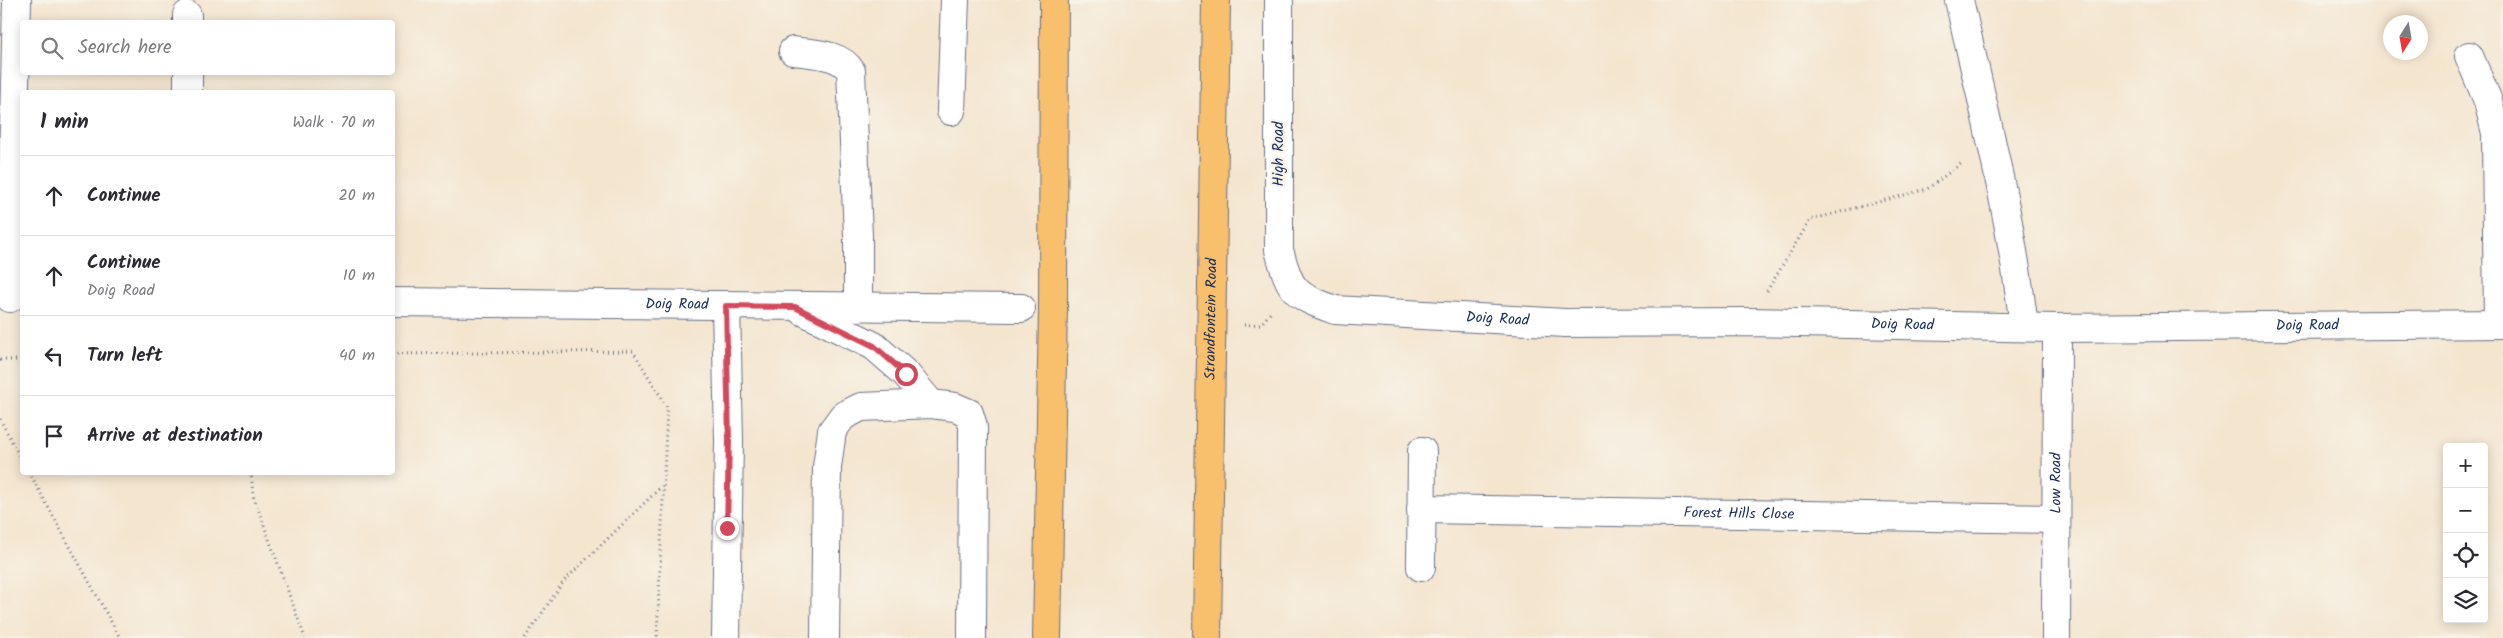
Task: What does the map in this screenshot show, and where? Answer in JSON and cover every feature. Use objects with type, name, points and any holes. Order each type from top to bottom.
[{"type":"main road","points":[[1047,638],[1053,308],[1054,0]]},
{"type":"main road","name":"Strandfontein Road","points":[[1207,638],[1216,0]]},
{"type":"street","points":[[11,298],[7,160],[17,0]]},
{"type":"street","points":[[951,111],[955,0]]},
{"type":"street","name":"High Road","points":[[1279,0],[1279,250],[1288,281],[1292,288],[1306,299]]},
{"type":"street","points":[[1959,0],[1993,139],[2012,237],[2024,327]]},
{"type":"street","points":[[793,51],[839,60],[847,64],[851,71],[858,226],[858,307]]},
{"type":"street","points":[[2469,56],[2488,100],[2496,132],[2501,324]]},
{"type":"street","points":[[188,75],[188,90]]},
{"type":"street","name":"Doig Road","points":[[1306,299],[1336,310],[1450,318],[1565,323],[1748,322],[2057,328],[2501,324]]},
{"type":"street","name":"Doig Road","points":[[395,302],[1021,308]]},
{"type":"street","points":[[726,306],[729,441],[726,638]]},
{"type":"street","points":[[795,307],[874,346],[906,374],[931,404]]},
{"type":"street","name":"Low Road","points":[[2056,638],[2057,328]]},
{"type":"street","points":[[826,638],[827,467],[832,431],[843,416],[861,407],[931,404],[955,407],[969,413],[973,426],[972,638]]},
{"type":"street","points":[[1421,567],[1422,451]]},
{"type":"street","name":"Forest Hills Close","points":[[1421,509],[2056,519]]},
{"type":"path","points":[[1748,322],[1810,220],[1928,189],[1993,139]]},
{"type":"path","points":[[395,354],[634,351],[667,407],[662,486],[657,638]]},
{"type":"path","points":[[0,360],[20,360]]},
{"type":"path","points":[[0,420],[20,457]]},
{"type":"path","points":[[31,475],[120,638]]},
{"type":"path","points":[[251,475],[253,495],[305,638]]},
{"type":"path","points":[[525,638],[564,581],[662,486]]},
{"type":"route","points":[[727,528],[729,441],[726,306],[795,307],[839,327],[874,346],[906,374]]}]
